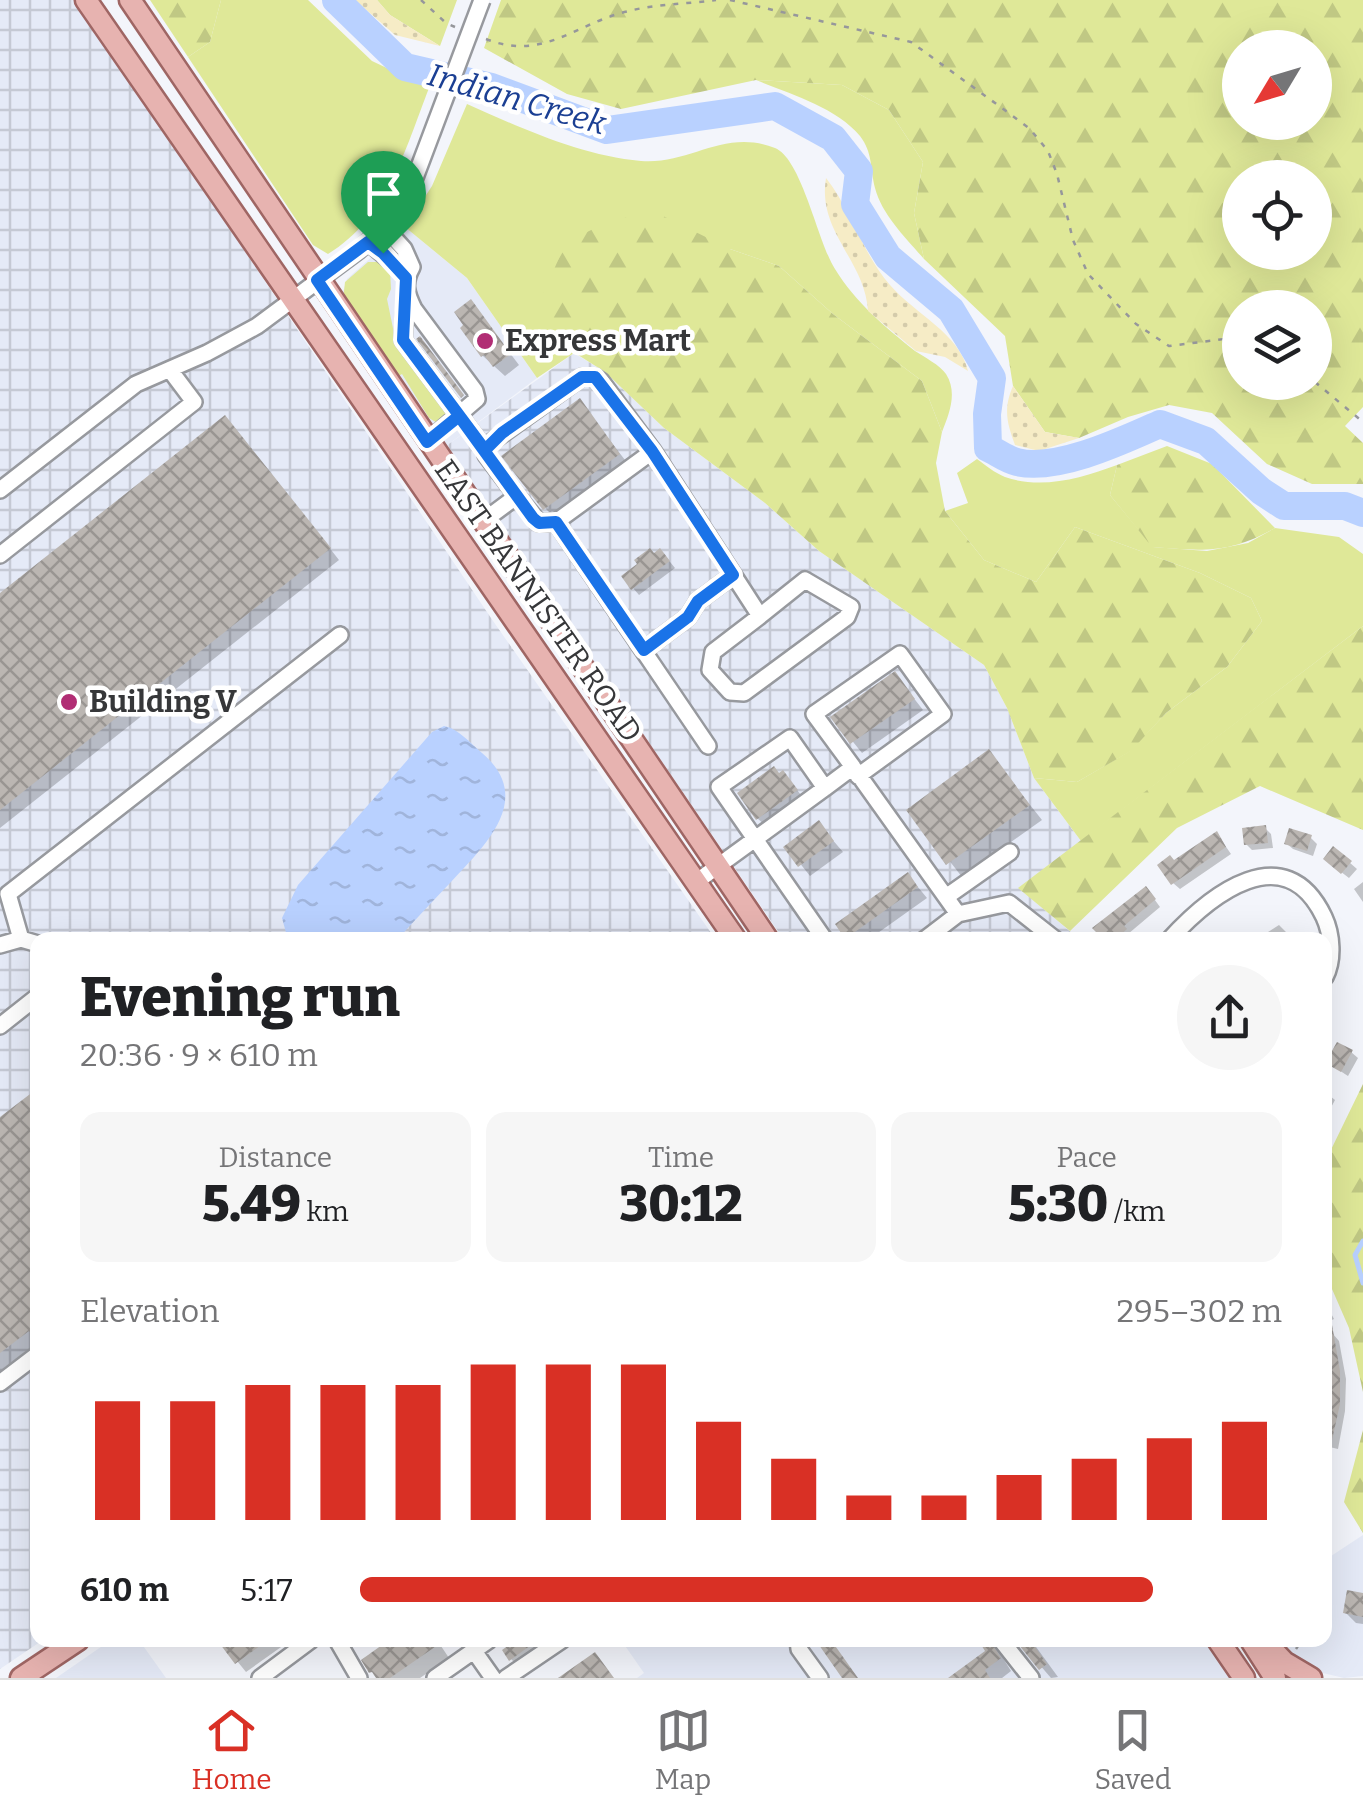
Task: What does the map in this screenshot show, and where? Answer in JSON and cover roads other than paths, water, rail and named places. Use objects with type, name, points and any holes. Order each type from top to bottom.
[{"type":"main road","name":"EAST BANNISTER ROAD","points":[[86,0],[730,932]]},
{"type":"main road","name":"EAST BANNISTER ROAD","points":[[130,0],[762,932]]},
{"type":"main road","points":[[21,1678],[68,1647]]},
{"type":"main road","points":[[1223,1647],[1244,1678]]},
{"type":"main road","points":[[1255,1647],[1275,1678]]},
{"type":"main road","points":[[1270,1647],[1284,1662],[1310,1678]]},
{"type":"street","points":[[0,490],[136,384],[257,326],[384,227],[410,191],[482,0]]},
{"type":"street","points":[[384,227],[404,249],[412,267],[406,286],[403,340],[539,523],[556,522],[652,451]]},
{"type":"street","points":[[368,242],[396,266],[475,391],[474,405],[427,442]]},
{"type":"street","points":[[0,555],[194,402],[170,370]]},
{"type":"street","points":[[485,450],[502,433],[588,376],[600,381],[652,451],[760,616]]},
{"type":"street","points":[[482,522],[517,496]]},
{"type":"street","points":[[556,522],[708,746]]},
{"type":"street","points":[[644,650],[688,617],[698,601],[733,575]]},
{"type":"street","points":[[805,580],[851,607],[847,617],[744,693],[730,692],[710,670],[713,652],[760,616],[805,580]]},
{"type":"street","points":[[0,945],[30,942],[8,894],[340,635]]},
{"type":"street","points":[[696,882],[824,788],[856,772],[944,714],[900,654],[814,714],[856,772],[946,898],[958,914]]},
{"type":"street","points":[[819,932],[720,787],[790,738],[824,788]]},
{"type":"street","points":[[946,898],[1010,852]]},
{"type":"street","points":[[1179,932],[1214,900],[1244,881],[1267,876],[1287,877],[1309,894],[1330,932]]},
{"type":"street","points":[[934,932],[958,914],[1009,903],[1046,932]]},
{"type":"street","points":[[0,1026],[30,1002]]},
{"type":"street","points":[[0,1383],[30,1360]]},
{"type":"street","points":[[260,1678],[302,1647]]},
{"type":"street","points":[[341,1647],[359,1678]]},
{"type":"street","points":[[435,1678],[480,1647]]},
{"type":"street","points":[[506,1678],[552,1647]]},
{"type":"street","points":[[798,1647],[820,1678]]},
{"type":"street","points":[[1007,1647],[1031,1678]]},
{"type":"street","points":[[474,1651],[493,1678]]},
{"type":"water","points":[[444,726],[459,733],[498,770],[505,788],[505,805],[489,838],[404,932],[286,932],[282,918],[298,885],[432,732]]},
{"type":"waterway","name":"Indian Creek","points":[[336,0],[405,67],[491,87],[607,130],[775,106],[833,138],[859,171],[855,204],[888,257],[951,310],[992,378],[988,448],[1006,458],[1033,464],[1070,459],[1160,424],[1206,441],[1261,491],[1284,506],[1345,506],[1363,513]]},
{"type":"waterway","points":[[1363,1241],[1355,1255],[1363,1283]]},
{"type":"place","name":"Express Mart","points":[[485,341]]},
{"type":"place","name":"Building V","points":[[69,702]]}]
